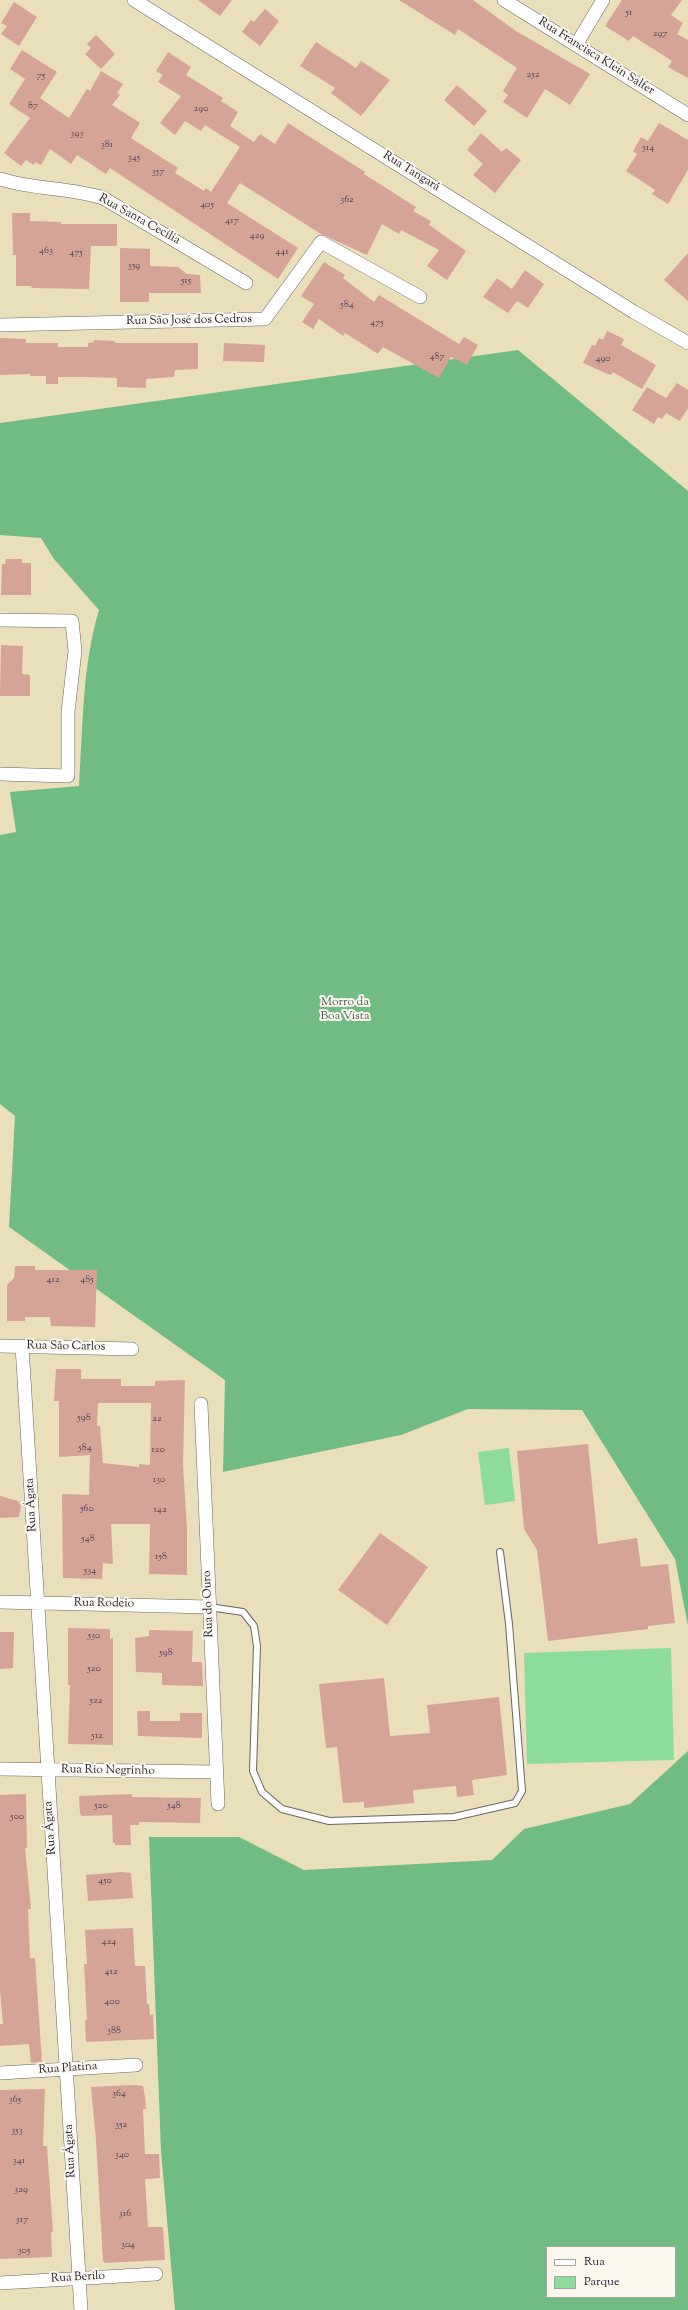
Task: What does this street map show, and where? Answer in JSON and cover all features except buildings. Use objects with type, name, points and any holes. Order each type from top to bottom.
[{"type":"street","name":"Rua Tangará","points":[[134,0],[621,304],[688,343]]},
{"type":"street","name":"Rua Francisca Klein Salfer","points":[[504,0],[688,115]]},
{"type":"street","points":[[576,45],[603,0]]},
{"type":"street","name":"Rua Santa Cecília","points":[[0,179],[12,183],[81,191],[103,198],[246,283]]},
{"type":"street","name":"Rua São José dos Cedros","points":[[0,325],[265,319],[321,242],[420,297]]},
{"type":"street","points":[[0,620],[72,621],[75,651],[68,712],[68,776],[0,774]]},
{"type":"street","name":"Rua São Carlos","points":[[0,1346],[132,1349]]},
{"type":"street","name":"Rua Ágata","points":[[22,1346],[81,2310]]},
{"type":"street","name":"Rua do Ouro","points":[[201,1404],[218,1804]]},
{"type":"street","name":"Rua Rodeio","points":[[0,1602],[209,1607]]},
{"type":"street","name":"Rua Rio Negrinho","points":[[0,1769],[216,1772]]},
{"type":"street","name":"Rua Platina","points":[[0,2073],[136,2065]]},
{"type":"street","name":"Rua Berilo","points":[[0,2283],[156,2274]]},
{"type":"lane","points":[[209,1607],[243,1612],[254,1626],[257,1646],[253,1771],[262,1792],[282,1809],[329,1821],[454,1817],[515,1803],[522,1791],[509,1624],[500,1552]]},
{"type":"green space","name":"Morro da Boa Vista","points":[[518,350],[688,491],[688,1626],[675,1559],[582,1410],[468,1409],[401,1435],[223,1472],[225,1380],[9,1227],[15,1116],[0,1104],[0,835],[16,832],[10,792],[79,786],[86,675],[93,631],[99,610],[54,559],[41,538],[0,535],[0,423]]},
{"type":"green space","points":[[509,1448],[515,1501],[485,1505],[478,1452]]},
{"type":"green space","points":[[671,1648],[674,1760],[527,1764],[524,1653]]},
{"type":"green space","points":[[688,1751],[688,2310],[175,2310],[161,2151],[149,1837],[239,1837],[304,1870],[492,1860],[524,1829],[630,1804]]}]
